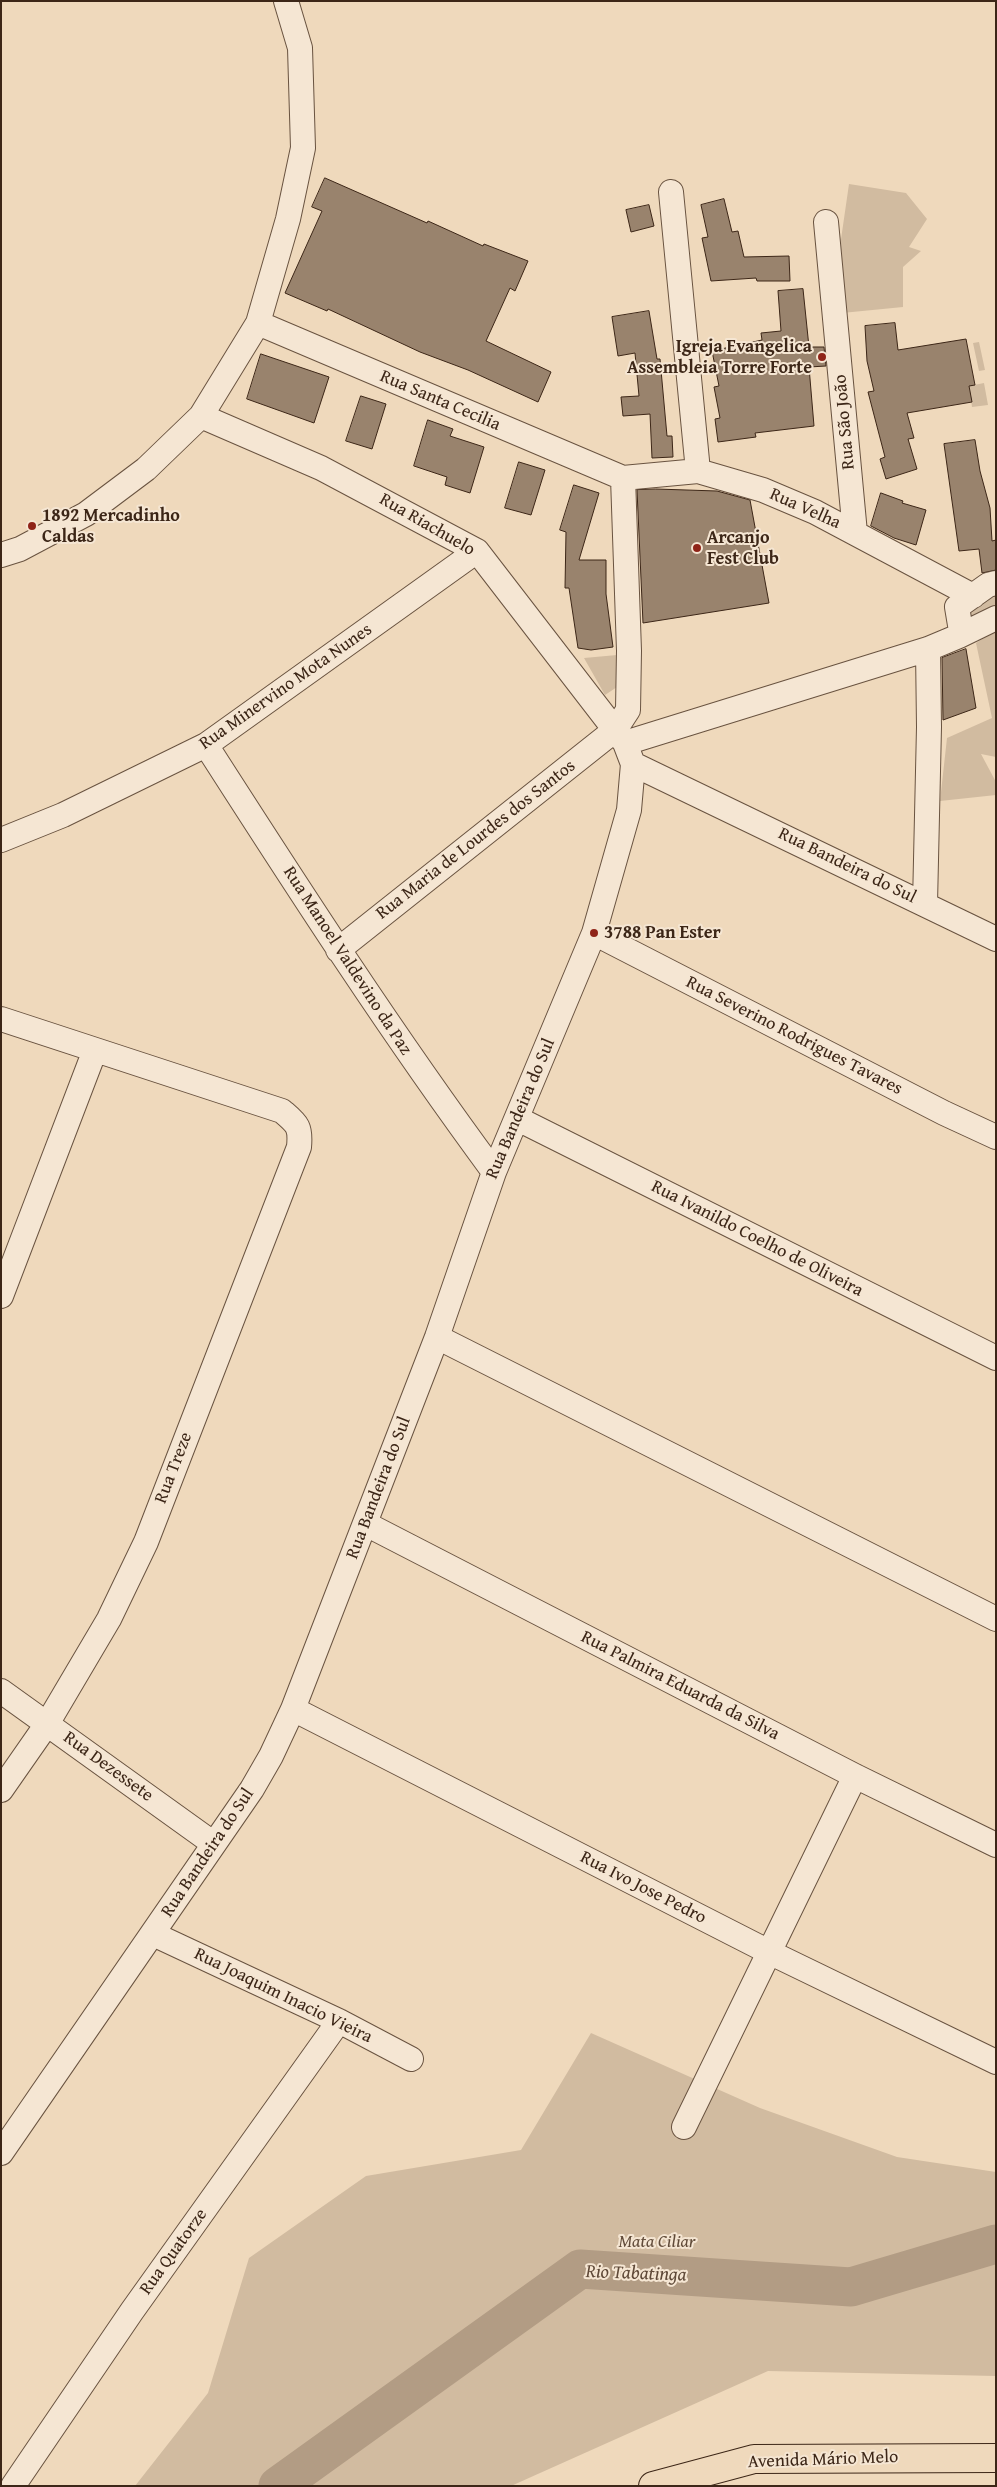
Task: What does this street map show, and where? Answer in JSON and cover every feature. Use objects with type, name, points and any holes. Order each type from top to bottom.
[{"type":"main road","name":"Avenida Mário Melo","points":[[653,2486],[754,2459],[996,2458]]},
{"type":"street","points":[[1,554],[20,549],[86,514],[146,469],[201,416],[258,323],[288,219],[302,148],[300,48],[286,1]]},
{"type":"street","points":[[672,192],[698,471]]},
{"type":"street","name":"Rua São João","points":[[826,222],[855,533]]},
{"type":"street","name":"Rua Santa Cecilia","points":[[258,323],[623,478]]},
{"type":"street","name":"Rua Riachuelo","points":[[201,416],[321,468],[404,510],[477,551],[624,746]]},
{"type":"street","name":"Rua Velha","points":[[623,478],[698,471],[763,490],[815,512],[973,596]]},
{"type":"street","points":[[623,478],[628,651],[628,710],[624,746],[928,649],[996,618]]},
{"type":"street","name":"Rua Minervino Mota Nunes","points":[[1,840],[63,815],[206,745],[477,551]]},
{"type":"street","points":[[959,636],[961,630],[957,607],[996,583]]},
{"type":"street","name":"Rua Bandeira do Sul","points":[[925,904],[929,728],[928,649]]},
{"type":"street","name":"Rua Manoel Valdevino da Paz","points":[[206,745],[338,950],[428,1083],[494,1172]]},
{"type":"street","name":"Rua Bandeira do Sul","points":[[624,746],[925,904],[996,939]]},
{"type":"street","name":"Rua Bandeira do Sul","points":[[1,2154],[252,1790],[272,1756],[293,1709],[437,1338],[494,1172],[518,1119],[594,933],[629,810],[624,746]]},
{"type":"street","name":"Rua Maria de Lourdes dos Santos","points":[[338,950],[624,746]]},
{"type":"street","name":"Rua Severino Rodrigues Tavares","points":[[594,933],[944,1113],[996,1137]]},
{"type":"street","points":[[1,1019],[95,1050],[1,1296]]},
{"type":"street","name":"Rua Treze","points":[[1,1790],[47,1724],[109,1619],[146,1542],[299,1146],[300,1132],[298,1125],[282,1111],[95,1050]]},
{"type":"street","name":"Rua Ivanildo Coelho de Oliveira","points":[[518,1119],[996,1358]]},
{"type":"street","points":[[437,1338],[996,1619]]},
{"type":"street","name":"Rua Palmira Eduarda da Silva","points":[[366,1524],[855,1776],[996,1845]]},
{"type":"street","name":"Rua Dezessete","points":[[1,1691],[214,1844]]},
{"type":"street","name":"Rua Ivo Jose Pedro","points":[[293,1709],[771,1953],[996,2062]]},
{"type":"street","points":[[684,2127],[771,1953],[855,1776]]},
{"type":"street","name":"Rua Joaquim Inacio Vieira","points":[[153,1934],[339,2021],[411,2059]]},
{"type":"street","name":"Rua Quatorze","points":[[13,2486],[132,2311],[339,2021]]},
{"type":"green space","points":[[849,184],[906,193],[927,219],[909,247],[921,251],[903,267],[903,307],[842,313],[837,267]]},
{"type":"green space","points":[[979,342],[985,370],[979,371],[973,343]]},
{"type":"green space","points":[[984,383],[988,405],[972,407],[969,386]]},
{"type":"green space","points":[[996,591],[996,613],[975,623],[967,617],[968,606]]},
{"type":"green space","points":[[996,630],[996,757],[981,754],[996,782],[996,795],[940,801],[947,738],[992,718],[976,643]]},
{"type":"green space","points":[[617,655],[623,683],[605,695],[584,658]]},
{"type":"green space","name":"Mata Ciliar","points":[[591,2033],[760,2108],[897,2157],[996,2172],[996,2376],[768,2371],[511,2486],[135,2486],[208,2393],[249,2258],[366,2176],[521,2150]]},
{"type":"building","points":[[325,178],[483,246],[484,244],[528,261],[515,291],[510,288],[486,341],[551,372],[538,402],[468,370],[420,352],[328,309],[327,311],[285,293],[322,211],[312,207]]},
{"type":"building","points":[[724,199],[732,232],[738,231],[744,257],[789,256],[790,281],[757,281],[756,278],[711,281],[702,238],[708,237],[701,205]]},
{"type":"building","points":[[649,205],[654,226],[631,232],[626,210]]},
{"type":"building","points":[[803,289],[809,347],[824,347],[826,366],[809,367],[814,426],[755,433],[756,437],[718,442],[715,419],[720,418],[714,387],[719,386],[712,351],[762,340],[761,333],[781,331],[778,291]]},
{"type":"building","points":[[649,311],[657,359],[660,359],[667,436],[672,436],[673,457],[652,458],[650,414],[623,416],[621,397],[639,396],[635,353],[618,356],[612,317]]},
{"type":"building","points":[[895,323],[898,350],[966,339],[975,385],[969,386],[972,402],[907,413],[914,438],[908,439],[917,469],[886,479],[880,459],[885,457],[868,392],[874,391],[867,361],[865,326]]},
{"type":"building","points":[[261,354],[329,377],[314,423],[247,399]]},
{"type":"building","points":[[361,396],[386,404],[372,449],[346,441]]},
{"type":"building","points":[[428,420],[453,429],[450,436],[484,447],[470,493],[445,485],[447,477],[414,466]]},
{"type":"building","points":[[975,440],[980,471],[990,508],[992,541],[996,540],[996,570],[982,573],[979,549],[959,551],[944,444]]},
{"type":"building","points":[[519,462],[545,470],[531,515],[505,508]]},
{"type":"building","points":[[574,485],[599,493],[579,560],[606,560],[606,594],[613,647],[591,650],[578,648],[569,588],[565,588],[566,532],[560,530]]},
{"type":"building","name":"Arcanjo Fest Club","points":[[637,490],[717,491],[750,500],[769,603],[643,623]]},
{"type":"building","points":[[881,493],[903,501],[902,503],[926,510],[916,545],[894,538],[871,526]]},
{"type":"building","points":[[966,649],[976,708],[943,720],[942,658]]},
{"type":"waterway","name":"Rio Tabatinga","points":[[278,2486],[580,2269],[851,2287],[996,2244]]},
{"type":"place","name":"Igreja Evangelica Assembleia Torre Forte","points":[[822,357]]},
{"type":"place","name":"1892 Mercadinho Caldas","points":[[32,526]]},
{"type":"place","name":"Arcanjo Fest Club","points":[[697,548]]},
{"type":"place","name":"3788 Pan Ester","points":[[594,933]]}]
